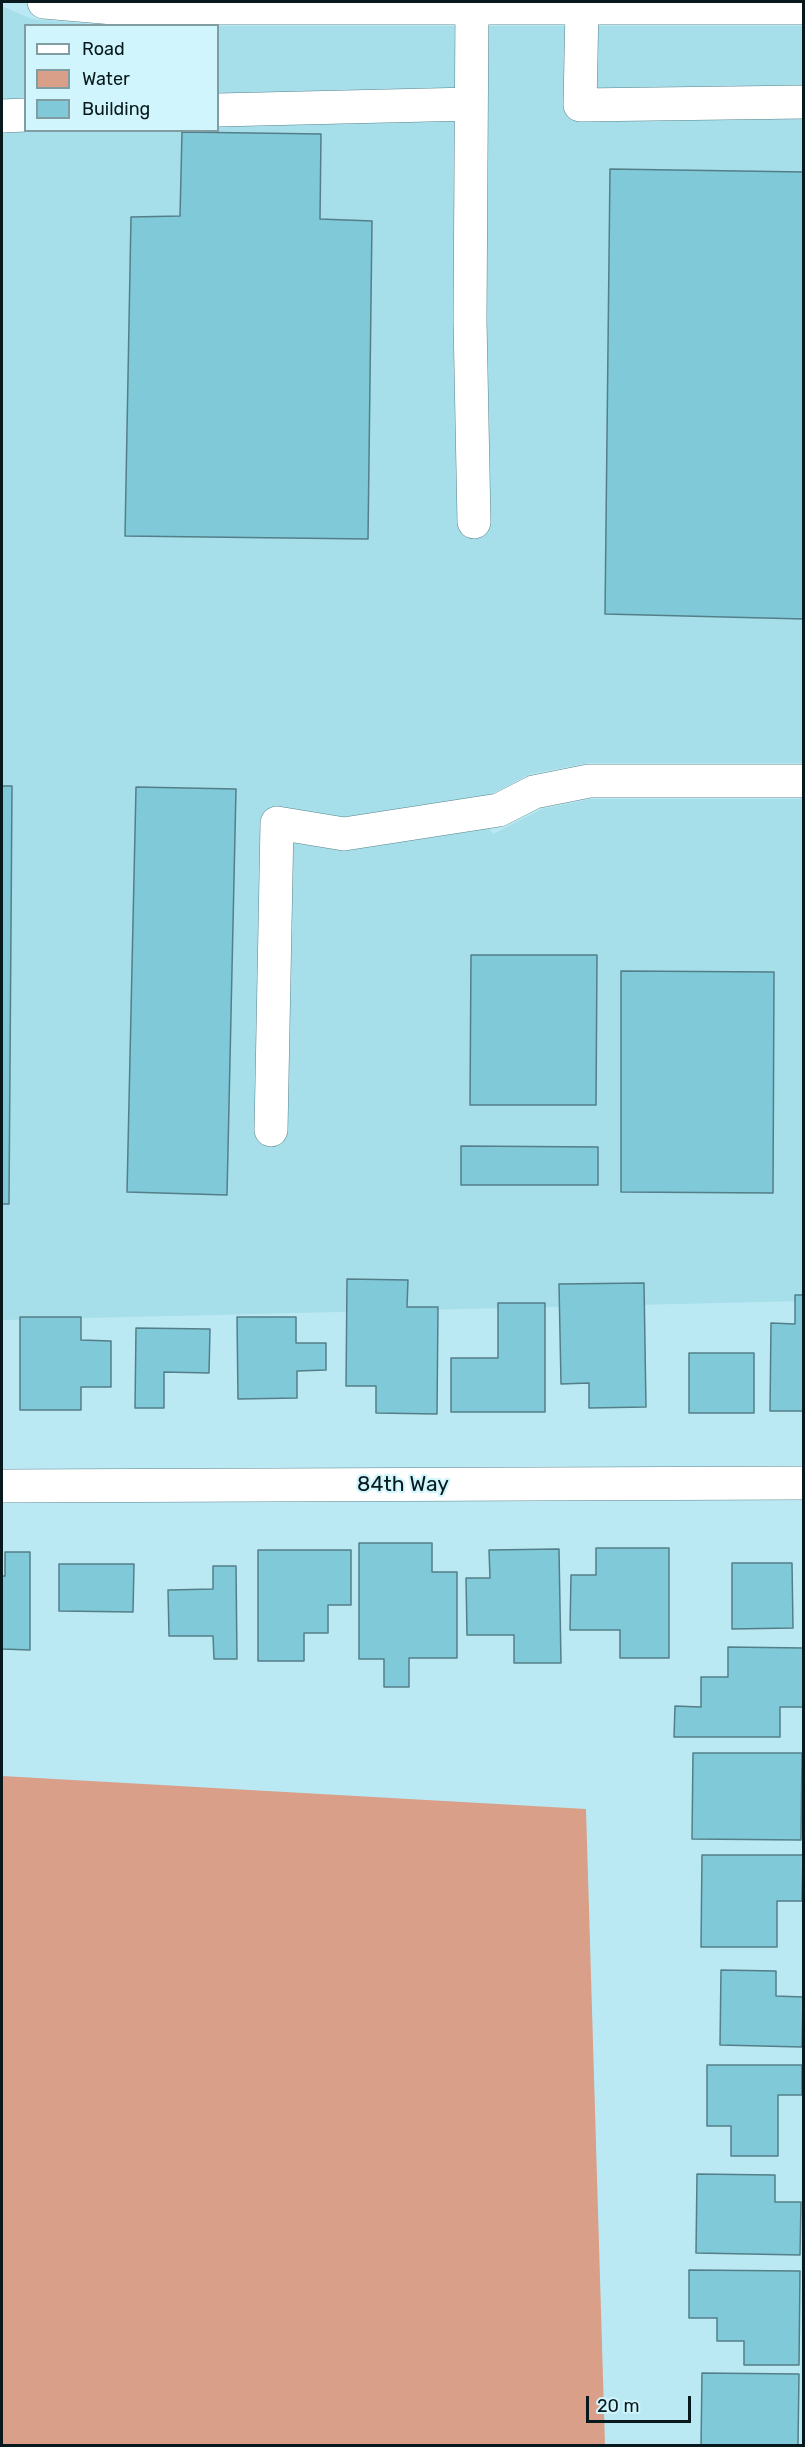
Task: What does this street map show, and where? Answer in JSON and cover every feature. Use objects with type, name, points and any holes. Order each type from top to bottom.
[{"type":"street","points":[[44,2],[114,8],[603,6],[804,8]]},
{"type":"street","points":[[603,6],[580,105],[804,102]]},
{"type":"street","points":[[472,8],[470,320],[474,522]]},
{"type":"street","points":[[219,110],[471,104]]},
{"type":"street","points":[[2,116],[24,115]]},
{"type":"street","points":[[271,1130],[278,823],[344,834],[499,810],[534,792],[589,781],[804,781]]},
{"type":"street","name":"84th Way","points":[[2,1486],[804,1483]]},
{"type":"shaded area","points":[[2,6],[32,19],[92,24],[24,24],[24,132],[219,132],[219,26],[803,26],[803,763],[589,763],[530,774],[472,804],[493,834],[542,809],[591,799],[803,799],[803,1301],[2,1320]]},
{"type":"water","points":[[2,1776],[586,1809],[605,2445],[2,2445]]},
{"type":"building","points":[[182,132],[321,134],[320,219],[372,221],[368,539],[125,536],[131,217],[180,216]]},
{"type":"building","points":[[610,169],[804,172],[804,619],[605,614]]},
{"type":"building","points":[[2,786],[12,786],[9,1204],[2,1204]]},
{"type":"building","points":[[136,787],[236,789],[227,1195],[127,1192]]},
{"type":"building","points":[[471,955],[597,955],[596,1105],[470,1105]]},
{"type":"building","points":[[621,971],[774,972],[773,1193],[621,1192]]},
{"type":"building","points":[[461,1146],[598,1147],[598,1185],[461,1185]]},
{"type":"building","points":[[347,1279],[408,1280],[407,1307],[438,1307],[437,1414],[376,1413],[376,1386],[346,1386]]},
{"type":"building","points":[[644,1283],[646,1407],[589,1408],[589,1383],[561,1384],[559,1284]]},
{"type":"building","points":[[795,1295],[804,1295],[804,1411],[770,1411],[771,1323],[795,1324]]},
{"type":"building","points":[[498,1303],[545,1303],[545,1412],[451,1412],[451,1358],[498,1358]]},
{"type":"building","points":[[20,1317],[81,1317],[81,1340],[111,1341],[111,1387],[81,1387],[81,1410],[20,1410]]},
{"type":"building","points":[[237,1317],[296,1317],[296,1343],[326,1343],[326,1370],[297,1371],[297,1398],[238,1399]]},
{"type":"building","points":[[136,1328],[210,1329],[209,1373],[164,1372],[164,1408],[135,1408]]},
{"type":"building","points":[[689,1353],[754,1353],[754,1413],[689,1413]]},
{"type":"building","points":[[359,1543],[432,1543],[432,1572],[457,1572],[457,1658],[409,1658],[409,1687],[384,1687],[384,1659],[359,1659]]},
{"type":"building","points":[[596,1548],[669,1548],[669,1658],[620,1658],[620,1630],[570,1630],[571,1575],[596,1575]]},
{"type":"building","points":[[559,1549],[561,1663],[514,1663],[514,1635],[467,1635],[466,1578],[490,1578],[489,1550]]},
{"type":"building","points":[[258,1550],[351,1550],[351,1605],[328,1605],[328,1633],[304,1633],[304,1661],[258,1661]]},
{"type":"building","points":[[5,1552],[30,1552],[30,1650],[2,1649],[2,1576],[5,1576]]},
{"type":"building","points":[[732,1563],[792,1563],[793,1628],[732,1629]]},
{"type":"building","points":[[59,1564],[134,1564],[133,1612],[59,1611]]},
{"type":"building","points":[[213,1566],[236,1566],[237,1659],[214,1659],[213,1636],[169,1636],[168,1590],[213,1589]]},
{"type":"building","points":[[728,1647],[804,1648],[804,1707],[780,1707],[780,1737],[674,1737],[675,1706],[701,1707],[701,1677],[728,1677]]},
{"type":"building","points":[[693,1753],[802,1753],[801,1840],[692,1839]]},
{"type":"building","points":[[702,1855],[803,1855],[802,1901],[777,1901],[777,1947],[701,1947]]},
{"type":"building","points":[[721,1970],[776,1971],[776,1996],[803,1997],[802,2047],[720,2045]]},
{"type":"building","points":[[707,2065],[802,2065],[802,2095],[778,2095],[778,2156],[731,2156],[731,2126],[707,2126]]},
{"type":"building","points":[[697,2174],[775,2175],[775,2202],[801,2202],[800,2255],[696,2253]]},
{"type":"building","points":[[689,2270],[800,2271],[799,2365],[744,2365],[744,2341],[717,2341],[717,2318],[689,2318]]},
{"type":"building","points":[[702,2373],[799,2374],[798,2445],[701,2446]]}]
